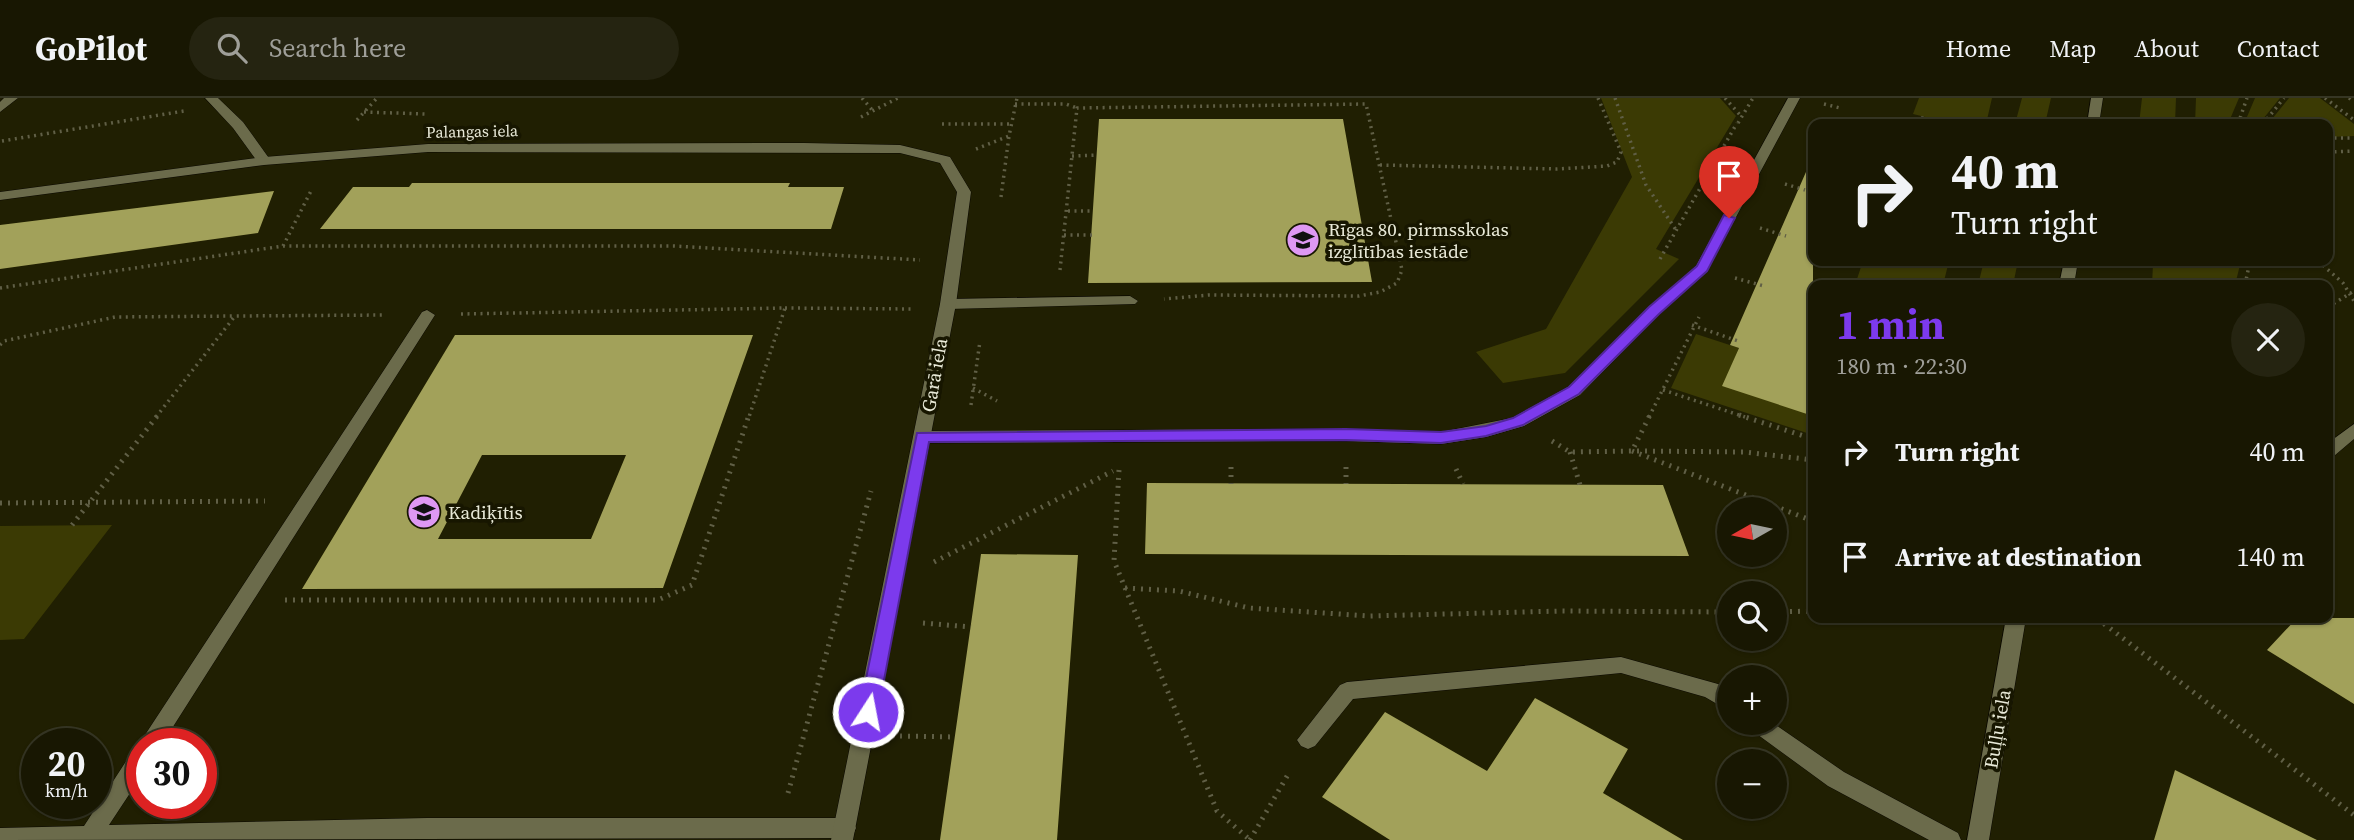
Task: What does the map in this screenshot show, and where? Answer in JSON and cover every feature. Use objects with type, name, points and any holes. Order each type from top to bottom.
[{"type":"street","points":[[0,108],[12,98]]},
{"type":"street","points":[[922,437],[1441,438],[1486,431],[1518,422],[1574,391],[1654,311],[1702,268],[1794,98]]},
{"type":"street","points":[[2094,119],[2097,98]]},
{"type":"street","points":[[214,101],[238,125],[264,161]]},
{"type":"street","name":"Palangas iela","points":[[0,196],[264,161],[428,148],[900,149],[945,160]]},
{"type":"street","name":"Garā iela","points":[[843,834],[954,262],[964,192],[945,160]]},
{"type":"street","points":[[947,307],[1130,301]]},
{"type":"street","points":[[161,728],[427,315]]},
{"type":"street","points":[[2333,448],[2354,430]]},
{"type":"street","name":"Buļļu iela","points":[[1978,840],[2015,623]]},
{"type":"street","points":[[1308,740],[1347,691],[1621,665],[1717,694]]},
{"type":"street","points":[[1774,735],[1836,779],[1950,840]]},
{"type":"street","points":[[91,834],[126,780]]},
{"type":"street","points":[[0,838],[91,834],[424,834],[779,826],[843,834]]},
{"type":"path","points":[[945,160],[1009,136],[1017,98]]},
{"type":"path","points":[[1380,165],[1557,169],[1608,166],[1617,162],[1621,152],[1598,98]]},
{"type":"path","points":[[1615,98],[1647,192],[1658,212],[1676,230]]},
{"type":"path","points":[[1725,98],[1741,116]]},
{"type":"path","points":[[2240,119],[2248,98]]},
{"type":"path","points":[[2267,119],[2284,98]]},
{"type":"path","points":[[2325,98],[2354,120]]},
{"type":"path","points":[[2349,98],[2354,102]]},
{"type":"path","points":[[0,141],[214,101]]},
{"type":"path","points":[[1015,104],[1066,104],[1077,108],[1366,101],[1402,270],[1397,284],[1380,292],[1359,296],[1209,295],[1130,301]]},
{"type":"path","points":[[1056,303],[1077,108]]},
{"type":"path","points":[[1664,252],[1737,123]]},
{"type":"path","points":[[2333,138],[2354,138]]},
{"type":"path","points":[[2333,152],[2354,151]]},
{"type":"path","points":[[1072,156],[1097,155]]},
{"type":"path","points":[[1068,211],[1093,211]]},
{"type":"path","points":[[1065,235],[1092,235]]},
{"type":"path","points":[[0,288],[283,246],[674,246],[954,262]]},
{"type":"path","points":[[2324,266],[2352,293],[2354,301]]},
{"type":"path","points":[[2333,304],[2352,293]]},
{"type":"path","points":[[1633,451],[1705,305]]},
{"type":"path","points":[[0,345],[4,341],[115,317],[947,307]]},
{"type":"path","points":[[245,600],[657,600],[692,585],[785,308]]},
{"type":"path","points":[[1654,311],[1741,342]]},
{"type":"path","points":[[72,525],[235,316]]},
{"type":"path","points":[[1663,390],[1808,437]]},
{"type":"path","points":[[1518,422],[1570,452],[1744,452],[1808,459]]},
{"type":"path","points":[[893,582],[1182,436]]},
{"type":"path","points":[[1633,451],[1808,519]]},
{"type":"path","points":[[1570,452],[1580,485]]},
{"type":"path","points":[[1119,468],[1114,561],[1217,811],[1250,840],[1308,740]]},
{"type":"path","points":[[779,826],[874,480]]},
{"type":"path","points":[[0,503],[308,500]]},
{"type":"path","points":[[1125,588],[1179,591],[1249,608],[1370,617],[1562,611],[1717,612]]},
{"type":"path","points":[[1787,611],[1808,611]]},
{"type":"path","points":[[886,621],[971,627]]},
{"type":"path","points":[[2103,623],[2354,815]]},
{"type":"path","points":[[864,735],[955,737]]},
{"type":"shaded area","points":[[1601,98],[1720,98],[1736,116],[1656,249],[1679,259],[1565,373],[1503,383],[1476,352],[1546,329],[1632,177]]},
{"type":"shaded area","points":[[1919,98],[1992,98],[1987,119],[1934,119],[1913,114]]},
{"type":"shaded area","points":[[2022,98],[2051,98],[2046,119],[2016,119]]},
{"type":"shaded area","points":[[2142,98],[2176,98],[2175,119],[2140,119]]},
{"type":"shaded area","points":[[2196,98],[2239,98],[2230,119],[2195,119]]},
{"type":"shaded area","points":[[2255,98],[2280,98],[2263,119],[2246,119]]},
{"type":"shaded area","points":[[2289,98],[2320,98],[2354,124],[2354,136],[2333,137],[2333,119],[2272,119]]},
{"type":"shaded area","points":[[1861,266],[1948,266],[1944,280],[1857,280]]},
{"type":"shaded area","points":[[1983,266],[2017,266],[2014,280],[1979,280]]},
{"type":"shaded area","points":[[2153,266],[2240,266],[2236,280],[2152,280]]},
{"type":"shaded area","points":[[1696,334],[1739,348],[1723,386],[1808,408],[1808,433],[1671,388]]},
{"type":"shaded area","points":[[112,525],[24,639],[0,640],[0,526]]},
{"type":"building","points":[[1099,119],[1343,119],[1372,282],[1088,283]]},
{"type":"building","points":[[1808,167],[1808,266],[1813,266],[1813,280],[1808,280],[1808,414],[1722,386],[1739,348],[1730,345]]},
{"type":"building","points":[[412,183],[790,183],[788,187],[844,187],[831,229],[320,229],[353,187],[409,187]]},
{"type":"building","points":[[274,191],[258,233],[0,269],[0,225]]},
{"type":"building","points":[[455,335],[753,335],[663,588],[302,589]],"holes":[[[482,455],[626,455],[591,539],[438,539]]]},
{"type":"building","points":[[1147,483],[1663,485],[1689,556],[1145,554]]},
{"type":"building","points":[[981,554],[1078,555],[1057,840],[940,840]]},
{"type":"building","points":[[2333,618],[2354,618],[2354,704],[2267,650],[2292,623],[2333,623]]},
{"type":"building","points":[[1535,698],[1628,749],[1603,793],[1683,840],[1390,840],[1322,797],[1385,712],[1487,771]]},
{"type":"building","points":[[2175,770],[2317,840],[2154,840]]},
{"type":"place","name":"Rīgas 80. pirmsskolas izglītības iestāde","points":[[1303,240]]},
{"type":"place","name":"Kadiķītis","points":[[424,512]]},
{"type":"route","points":[[868,712],[922,437],[1346,435],[1441,438],[1486,431],[1518,422],[1574,391],[1654,311],[1702,268],[1729,218]]}]
